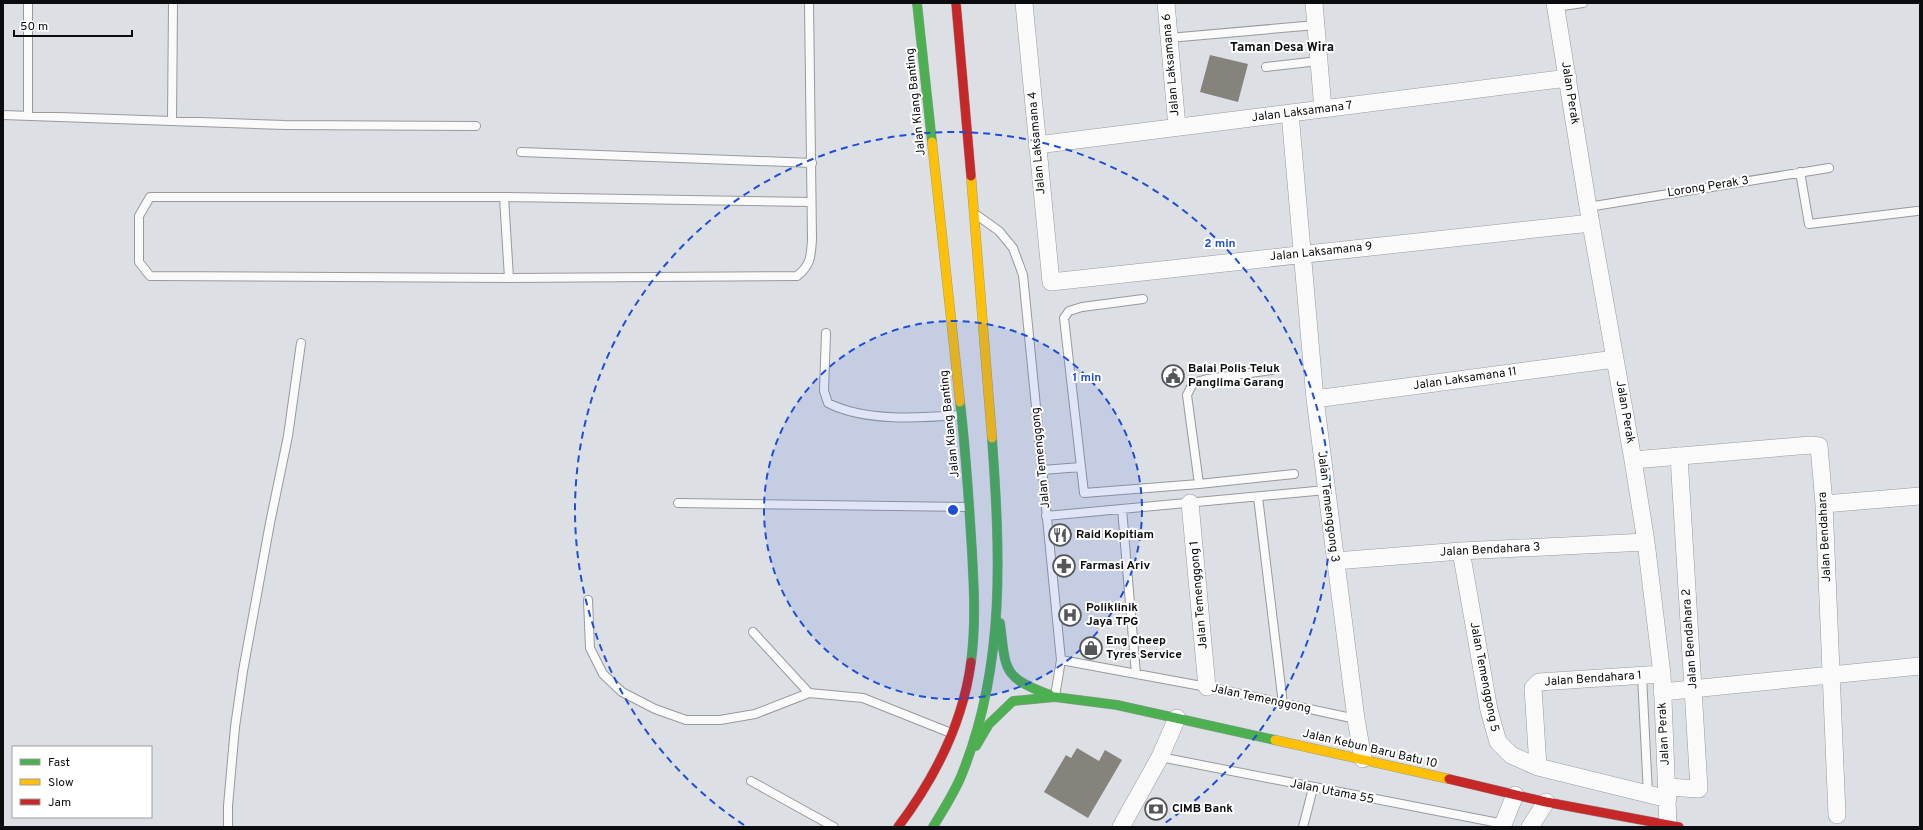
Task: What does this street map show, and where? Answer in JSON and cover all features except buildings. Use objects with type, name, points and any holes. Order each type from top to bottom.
[{"type":"main road","name":"Jalan Klang Banting","points":[[898,827],[918,802],[953,734],[966,690],[973,633],[974,590],[970,507],[962,415],[917,3]]},
{"type":"main road","points":[[956,3],[974,214],[997,519],[999,565],[999,614],[987,695],[972,754]]},
{"type":"main road","points":[[999,614],[1006,660],[1012,676],[1028,687],[1055,697]]},
{"type":"main road","points":[[933,827],[943,812],[989,724],[1013,701],[1055,697]]},
{"type":"main road","name":"Jalan Kebun Baru Batu 10","points":[[1055,697],[1117,705],[1363,759],[1546,802],[1674,826]]},
{"type":"street","name":"Jalan Laksamana 4","points":[[1024,3],[1051,282]]},
{"type":"street","name":"Jalan Laksamana 6","points":[[1166,3],[1177,127]]},
{"type":"street","points":[[1314,3],[1323,109]]},
{"type":"street","name":"Jalan Perak","points":[[1556,5],[1589,215],[1633,460],[1646,542],[1662,674],[1667,793],[1674,826]]},
{"type":"street","name":"Jalan Laksamana 7","points":[[1037,145],[1568,78]]},
{"type":"street","name":"Jalan Temenggong 3","points":[[1290,113],[1315,399],[1334,561],[1363,759]]},
{"type":"street","name":"Jalan Laksamana 9","points":[[1051,282],[1302,254],[1589,215]]},
{"type":"street","name":"Jalan Laksamana 11","points":[[1315,399],[1615,359]]},
{"type":"street","name":"Jalan Bendahara","points":[[1633,460],[1811,445],[1819,446],[1824,504],[1837,815]]},
{"type":"street","name":"Jalan Bendahara 2","points":[[1667,793],[1699,789],[1679,456]]},
{"type":"street","points":[[1824,504],[1920,496]]},
{"type":"street","name":"Jalan Temenggong 1","points":[[1190,503],[1207,687]]},
{"type":"street","name":"Jalan Bendahara 3","points":[[1334,561],[1461,551],[1646,542]]},
{"type":"street","name":"Jalan Temenggong 5","points":[[1461,551],[1489,710],[1498,742],[1512,755],[1538,767],[1648,794],[1667,793]]},
{"type":"street","points":[[1662,692],[1920,666]]},
{"type":"street","name":"Jalan Bendahara 1","points":[[1538,767],[1533,688],[1539,682],[1662,674]]},
{"type":"street","points":[[1121,827],[1160,757],[1177,718]]},
{"type":"street","points":[[1503,826],[1515,795]]},
{"type":"street","points":[[1532,826],[1546,802]]},
{"type":"lane","points":[[28,3],[28,115]]},
{"type":"lane","points":[[172,121],[173,3]]},
{"type":"lane","points":[[809,3],[812,239],[811,257],[806,269],[797,276],[509,278],[150,276],[139,262],[139,216],[150,197],[504,197],[811,202]]},
{"type":"lane","points":[[1556,5],[1583,3]]},
{"type":"lane","points":[[1169,38],[1316,25]]},
{"type":"lane","points":[[1266,67],[1318,61]]},
{"type":"lane","points":[[3,115],[285,125],[476,126]]},
{"type":"lane","points":[[521,152],[812,163]]},
{"type":"lane","name":"Lorong Perak 3","points":[[1589,215],[1800,172],[1828,168]]},
{"type":"lane","points":[[1800,172],[1809,224],[1917,211]]},
{"type":"lane","points":[[504,197],[509,278]]},
{"type":"lane","name":"Jalan Temenggong","points":[[974,214],[999,231],[1013,248],[1023,275],[1061,660],[1207,687],[1356,719]]},
{"type":"lane","points":[[1143,299],[1069,311],[1064,318],[1084,493],[1199,484],[1294,474]]},
{"type":"lane","points":[[826,333],[824,391],[828,403],[841,410],[891,417],[920,418],[962,415]]},
{"type":"lane","points":[[228,827],[228,806],[235,727],[243,671],[270,523],[288,436],[301,343]]},
{"type":"lane","points":[[1199,484],[1187,395],[1193,383],[1207,379],[1272,370]]},
{"type":"lane","points":[[1042,470],[1081,468]]},
{"type":"lane","points":[[1046,516],[1326,490]]},
{"type":"lane","points":[[1258,497],[1283,704]]},
{"type":"lane","points":[[678,502],[970,507]]},
{"type":"lane","points":[[1122,509],[1136,674]]},
{"type":"lane","points":[[588,600],[590,648],[603,674],[622,692],[655,709],[686,720],[720,720],[755,714],[809,693],[863,698],[953,734]]},
{"type":"lane","points":[[753,632],[809,693]]},
{"type":"lane","points":[[1055,697],[1061,660]]},
{"type":"lane","points":[[1642,676],[1648,794]]},
{"type":"lane","name":"Jalan Utama 55","points":[[1160,757],[1503,826]]},
{"type":"lane","points":[[751,781],[834,827]]},
{"type":"lane","points":[[1303,827],[1313,788]]},
{"type":"traffic: fast","points":[[917,3],[932,142]]},
{"type":"traffic: fast","points":[[960,402],[967,477],[973,579],[974,620],[971,662]]},
{"type":"traffic: fast","points":[[933,827],[959,781],[976,733],[986,692],[993,650],[998,566],[992,438]]},
{"type":"traffic: fast","points":[[1000,623],[1004,652],[1009,670],[1023,683],[1050,695]]},
{"type":"traffic: fast","points":[[976,746],[989,724],[1013,701],[1055,697],[1117,705],[1275,740]]},
{"type":"traffic: slow","points":[[932,142],[960,402]]},
{"type":"traffic: slow","points":[[971,176],[992,438]]},
{"type":"traffic: slow","points":[[1275,740],[1449,779]]},
{"type":"traffic: jam","points":[[956,3],[971,176]]},
{"type":"traffic: jam","points":[[898,827],[924,789],[945,749],[961,707],[971,662]]},
{"type":"traffic: jam","points":[[1449,779],[1546,802],[1679,827]]},
{"type":"place","name":"Balai Polis Teluk Panglima Garang","points":[[1173,376]]},
{"type":"place","name":"Raid Kopitiam","points":[[1060,535]]},
{"type":"place","name":"Farmasi Ariv","points":[[1064,566]]},
{"type":"place","name":"Poliklinik Jaya TPG","points":[[1070,615]]},
{"type":"place","name":"Eng Cheep Tyres Service","points":[[1091,648]]},
{"type":"place","name":"CIMB Bank","points":[[1156,809]]},
{"type":"district","name":"Taman Desa Wira","points":[[1282,48]]}]
